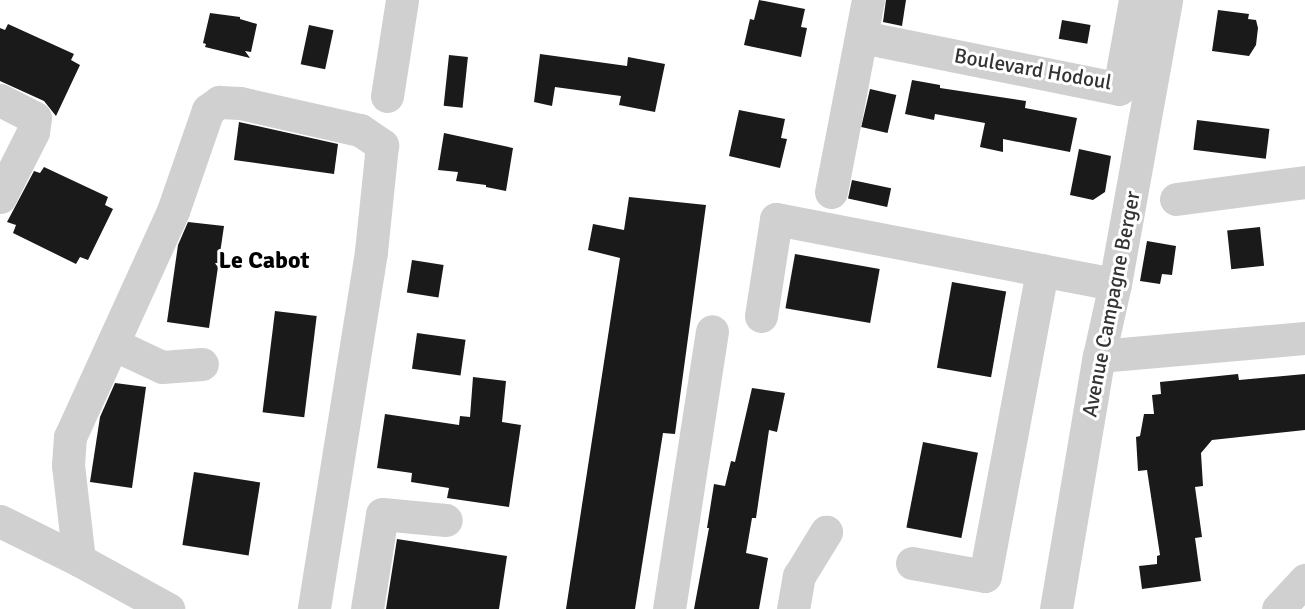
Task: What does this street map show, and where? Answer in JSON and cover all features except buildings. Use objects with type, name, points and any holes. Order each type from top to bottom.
[{"type":"street","points":[[387,96],[402,0]]},
{"type":"street","points":[[831,192],[868,0]]},
{"type":"street","name":"Boulevard Hodoul","points":[[862,37],[1119,89],[1135,0]]},
{"type":"street","name":"Avenue Campagne Berger","points":[[1056,609],[1099,356],[1115,284],[1166,0]]},
{"type":"street","points":[[0,100],[35,118],[33,132],[0,197]]},
{"type":"street","points":[[79,560],[68,465],[70,437],[173,211],[208,110],[219,102],[240,103],[360,130],[382,145],[371,252],[314,609]]},
{"type":"street","points":[[1176,199],[1305,182]]},
{"type":"street","points":[[761,316],[776,219],[1115,284]]},
{"type":"street","points":[[912,563],[985,576],[1042,270]]},
{"type":"street","points":[[669,609],[712,331]]},
{"type":"street","points":[[1099,356],[1305,338]]},
{"type":"street","points":[[113,344],[162,367],[202,364]]},
{"type":"street","points":[[366,609],[382,514],[446,520]]},
{"type":"street","points":[[0,521],[79,560],[168,609]]},
{"type":"street","points":[[793,609],[799,576],[826,532]]},
{"type":"street","points":[[1278,609],[1305,580]]},
{"type":"district","name":"Le Cabot","points":[[264,261]]}]
